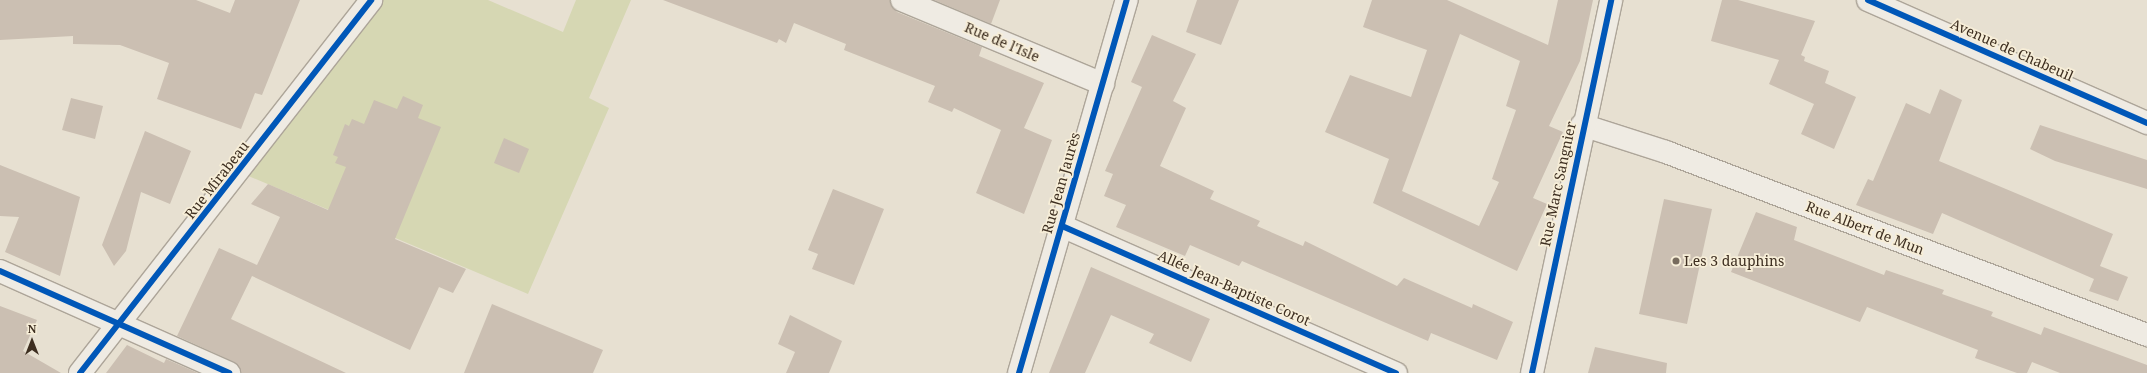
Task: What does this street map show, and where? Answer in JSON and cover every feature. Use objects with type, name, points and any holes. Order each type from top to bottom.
[{"type":"street","name":"Rue Mirabeau","points":[[80,373],[371,0]]},
{"type":"street","name":"Rue de l'Isle","points":[[902,0],[1102,84]]},
{"type":"street","name":"Rue Jean Jaurès","points":[[1019,373],[1126,0]]},
{"type":"street","name":"Rue Marc Sangnier","points":[[1532,373],[1582,125],[1611,0]]},
{"type":"street","name":"Avenue de Chabeuil","points":[[1868,0],[2147,123]]},
{"type":"street","name":"Rue Albert de Mun","points":[[1582,125],[1666,152],[2147,336]]},
{"type":"street","name":"Allée Jean-Baptiste Corot","points":[[1062,226],[1396,373]]},
{"type":"street","points":[[0,271],[229,373]]},
{"type":"green space","points":[[371,0],[488,0],[563,32],[576,0],[631,0],[589,98],[609,108],[528,294],[239,172]]},
{"type":"building","points":[[0,0],[196,0],[230,13],[235,0],[300,0],[262,95],[255,93],[241,129],[157,99],[169,63],[120,45],[73,44],[73,36],[0,40]]},
{"type":"building","points":[[663,0],[890,0],[897,12],[982,47],[979,56],[1044,83],[1024,128],[1052,140],[1024,214],[976,193],[1001,130],[954,108],[952,112],[928,102],[935,86],[844,50],[846,44],[794,23],[786,43],[779,39],[777,43]]},
{"type":"building","points":[[934,0],[1000,0],[991,24]]},
{"type":"building","points":[[1197,0],[1239,0],[1221,45],[1186,32]]},
{"type":"building","points":[[1372,0],[1447,0],[1548,45],[1558,0],[1593,0],[1580,61],[1549,126],[1563,132],[1533,198],[1547,204],[1517,271],[1373,203],[1389,159],[1325,132],[1350,75],[1411,97],[1427,50],[1363,27]],"holes":[[[1460,34],[1520,61],[1506,106],[1516,110],[1492,179],[1499,182],[1479,226],[1402,191]]]},
{"type":"building","points":[[1722,0],[1738,0],[1815,21],[1801,55],[1805,57],[1804,61],[1829,71],[1825,83],[1856,97],[1834,149],[1801,134],[1814,104],[1769,84],[1779,60],[1711,41]]},
{"type":"building","points":[[1152,35],[1196,54],[1173,101],[1186,108],[1160,166],[1214,191],[1210,199],[1260,221],[1257,226],[1303,246],[1305,241],[1397,286],[1404,278],[1472,308],[1473,304],[1513,322],[1497,360],[1431,333],[1428,341],[1242,261],[1239,266],[1190,245],[1185,256],[1116,227],[1126,205],[1104,196],[1113,174],[1105,171],[1142,87],[1131,82]]},
{"type":"building","points":[[1940,89],[1962,100],[1939,161],[2113,234],[2100,266],[2128,277],[2118,301],[2089,291],[2094,279],[1942,213],[1933,234],[1856,205],[1868,179],[1873,181],[1906,103],[1930,114]]},
{"type":"building","points":[[403,96],[423,105],[418,118],[441,127],[395,239],[466,269],[453,293],[439,287],[410,350],[252,276],[231,319],[346,373],[241,373],[234,362],[177,336],[219,248],[257,265],[280,217],[251,204],[268,184],[328,210],[346,167],[335,163],[338,157],[333,155],[345,124],[349,126],[352,119],[364,124],[374,100],[397,109]]},
{"type":"building","points":[[71,98],[103,106],[95,139],[62,130]]},
{"type":"building","points":[[2040,125],[2147,160],[2147,189],[2055,161],[2030,149]]},
{"type":"building","points":[[145,131],[191,151],[170,204],[141,192],[126,251],[114,266],[102,245]]},
{"type":"building","points":[[504,138],[529,149],[519,173],[494,163]]},
{"type":"building","points":[[0,165],[80,197],[60,276],[5,252],[19,217],[0,216]]},
{"type":"building","points":[[833,189],[884,209],[854,285],[812,269],[818,254],[808,250]]},
{"type":"building","name":"Les 3 dauphins","points":[[1664,199],[1712,209],[1687,324],[1639,314]]},
{"type":"building","points":[[1756,212],[1797,227],[1794,240],[1884,275],[1886,270],[1944,290],[1942,294],[1993,312],[1991,316],[2041,335],[2044,327],[2147,365],[2147,373],[2060,373],[2032,362],[2027,373],[2017,373],[1975,358],[1978,350],[1867,307],[1860,322],[1731,272]]},
{"type":"building","points":[[1091,267],[1210,319],[1191,362],[1149,343],[1154,334],[1111,315],[1085,373],[1049,373]]},
{"type":"building","points":[[492,304],[603,350],[593,373],[464,373]]},
{"type":"building","points":[[0,306],[37,320],[23,351],[61,373],[0,373]]},
{"type":"building","points":[[790,315],[842,341],[829,373],[786,373],[795,352],[778,344]]},
{"type":"building","points":[[127,345],[164,363],[166,359],[198,373],[106,373]]},
{"type":"building","points":[[1595,347],[1667,363],[1666,373],[1588,373]]},
{"type":"cycle path","points":[[80,373],[371,0]]},
{"type":"cycle path","points":[[1019,373],[1127,0]]},
{"type":"cycle path","points":[[1532,373],[1611,0]]},
{"type":"cycle path","points":[[1868,0],[2147,123]]},
{"type":"cycle path","points":[[1062,226],[1396,373]]},
{"type":"cycle path","points":[[0,271],[229,373]]},
{"type":"place","name":"Les 3 dauphins","points":[[1676,261]]}]
